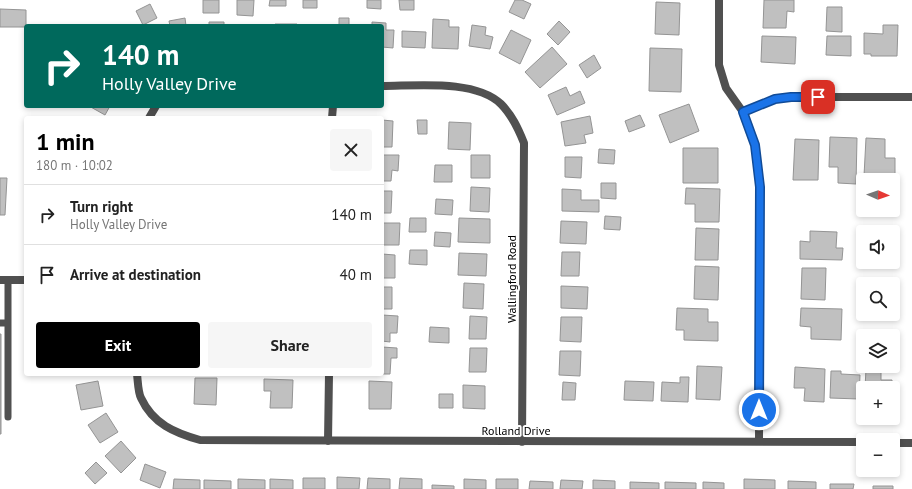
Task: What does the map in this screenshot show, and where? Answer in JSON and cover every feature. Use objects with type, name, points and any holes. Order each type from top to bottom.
[{"type":"street","points":[[719,0],[719,65],[726,88],[743,112],[755,145],[760,187],[759,441]]},
{"type":"street","name":"Wallingford Road","points":[[384,86],[451,87],[472,89],[489,95],[500,103],[513,118],[524,143],[522,442]]},
{"type":"street","points":[[743,112],[775,99],[791,97],[912,97]]},
{"type":"street","points":[[4,280],[24,280]]},
{"type":"street","name":"Rolland Drive","points":[[137,376],[141,398],[154,417],[171,430],[200,440],[856,442]]},
{"type":"street","points":[[328,441],[329,376]]},
{"type":"street","points":[[900,443],[912,443]]},
{"type":"lane","points":[[4,280],[8,323],[8,417]]},
{"type":"lane","points":[[0,323],[8,323]]},
{"type":"building","points":[[203,0],[219,0],[219,13],[203,13]]},
{"type":"building","points":[[237,0],[254,0],[253,16],[237,15]]},
{"type":"building","points":[[270,0],[286,0],[286,6],[269,6]]},
{"type":"building","points":[[303,0],[317,0],[317,8],[303,8]]},
{"type":"building","points":[[367,0],[381,0],[381,9],[367,8]]},
{"type":"building","points":[[399,0],[414,0],[414,10],[400,10]]},
{"type":"building","points":[[515,0],[522,0],[531,4],[524,19],[509,12]]},
{"type":"building","points":[[764,0],[794,0],[794,12],[787,11],[786,28],[763,28]]},
{"type":"building","points":[[656,2],[680,3],[679,35],[655,34]]},
{"type":"building","points":[[150,4],[157,18],[142,24],[136,11]]},
{"type":"building","points":[[827,7],[842,7],[842,32],[826,31]]},
{"type":"building","points":[[0,9],[26,10],[26,24],[24,24],[24,27],[0,27]]},
{"type":"building","points":[[185,18],[186,24],[170,24],[169,21]]},
{"type":"building","points":[[339,18],[349,18],[349,24],[339,24]]},
{"type":"building","points":[[433,19],[449,20],[449,27],[459,27],[458,49],[432,48]]},
{"type":"building","points":[[559,21],[570,32],[558,45],[547,34]]},
{"type":"building","points":[[209,22],[224,22],[224,24],[209,24]]},
{"type":"building","points":[[372,22],[386,23],[386,30],[394,30],[393,48],[384,47],[384,24],[372,24]]},
{"type":"building","points":[[472,25],[486,27],[485,35],[493,37],[490,49],[469,46]]},
{"type":"building","points":[[883,25],[898,25],[897,56],[871,56],[871,54],[864,54],[864,33],[883,34]]},
{"type":"building","points":[[511,30],[531,40],[520,64],[499,53]]},
{"type":"building","points":[[402,31],[426,32],[425,48],[402,47]]},
{"type":"building","points":[[762,36],[796,37],[795,64],[761,62]]},
{"type":"building","points":[[827,36],[851,36],[851,56],[826,55]]},
{"type":"building","points":[[552,47],[567,64],[540,88],[525,72]]},
{"type":"building","points":[[650,48],[682,49],[681,92],[649,91]]},
{"type":"building","points":[[594,55],[601,68],[587,78],[579,65]]},
{"type":"building","points":[[566,87],[570,96],[580,91],[585,103],[557,115],[548,95]]},
{"type":"building","points":[[689,104],[699,131],[670,143],[659,115]]},
{"type":"building","points":[[93,108],[109,108],[105,115]]},
{"type":"building","points":[[640,115],[645,126],[629,132],[625,121]]},
{"type":"building","points":[[590,116],[593,133],[584,135],[586,143],[565,146],[561,122]]},
{"type":"building","points":[[384,120],[393,121],[392,147],[384,147]]},
{"type":"building","points":[[417,120],[427,120],[427,134],[418,134]]},
{"type":"building","points":[[449,122],[471,123],[470,150],[448,149]]},
{"type":"building","points":[[830,137],[857,138],[856,184],[838,183],[838,167],[829,167]]},
{"type":"building","points":[[866,138],[885,139],[885,158],[895,158],[895,173],[864,173]]},
{"type":"building","points":[[795,139],[819,140],[818,180],[793,180]]},
{"type":"building","points":[[683,148],[718,148],[718,183],[683,183]]},
{"type":"building","points":[[599,149],[615,150],[614,164],[598,163]]},
{"type":"building","points":[[384,155],[399,155],[398,171],[392,170],[391,181],[384,181]]},
{"type":"building","points":[[471,155],[490,155],[490,178],[471,178]]},
{"type":"building","points":[[565,157],[582,157],[581,178],[565,177]]},
{"type":"building","points":[[435,165],[452,165],[452,182],[434,182]]},
{"type":"building","points":[[0,178],[7,178],[5,215],[0,215]]},
{"type":"building","points":[[601,183],[616,183],[616,199],[601,198]]},
{"type":"building","points":[[471,187],[490,188],[489,212],[470,211]]},
{"type":"building","points":[[686,188],[720,189],[719,222],[695,222],[695,204],[685,204]]},
{"type":"building","points":[[562,189],[581,190],[581,200],[599,200],[599,212],[562,211]]},
{"type":"building","points":[[384,191],[392,191],[391,213],[384,213]]},
{"type":"building","points":[[436,199],[453,200],[452,215],[435,214]]},
{"type":"building","points":[[605,216],[621,217],[620,230],[604,229]]},
{"type":"building","points":[[410,218],[426,218],[426,232],[409,232]]},
{"type":"building","points":[[459,218],[490,219],[490,243],[458,242]]},
{"type":"building","points":[[561,221],[587,222],[586,244],[560,243]]},
{"type":"building","points":[[384,223],[400,223],[399,245],[384,245]]},
{"type":"building","points":[[696,228],[719,229],[718,260],[695,260]]},
{"type":"building","points":[[810,231],[837,232],[836,248],[843,248],[842,260],[800,259],[800,241],[810,242]]},
{"type":"building","points":[[435,232],[451,233],[450,247],[434,246]]},
{"type":"building","points":[[410,250],[427,250],[427,265],[409,264]]},
{"type":"building","points":[[562,252],[580,252],[579,276],[561,276]]},
{"type":"building","points":[[459,253],[487,254],[486,276],[458,275]]},
{"type":"building","points":[[384,254],[395,255],[395,278],[384,278]]},
{"type":"building","points":[[695,266],[719,267],[718,300],[694,299]]},
{"type":"building","points":[[802,268],[826,268],[825,300],[801,299]]},
{"type":"building","points":[[464,283],[484,284],[483,309],[463,308]]},
{"type":"building","points":[[561,286],[588,287],[587,309],[561,308]]},
{"type":"building","points":[[384,287],[392,287],[392,309],[384,309]]},
{"type":"building","points":[[677,308],[708,309],[708,322],[718,322],[718,341],[684,340],[684,330],[676,330]]},
{"type":"building","points":[[801,308],[842,309],[841,340],[811,339],[811,327],[800,326]]},
{"type":"building","points":[[384,315],[398,316],[397,333],[390,333],[390,342],[384,341]]},
{"type":"building","points":[[470,316],[487,317],[486,339],[469,339]]},
{"type":"building","points":[[561,317],[582,317],[581,342],[560,341]]},
{"type":"building","points":[[430,327],[449,328],[449,343],[429,342]]},
{"type":"building","points":[[1,334],[1,434],[0,434]]},
{"type":"building","points":[[384,347],[397,348],[397,358],[391,358],[390,374],[384,374]]},
{"type":"building","points":[[470,348],[487,348],[486,372],[469,372]]},
{"type":"building","points":[[560,351],[581,351],[580,376],[559,375]]},
{"type":"building","points":[[697,366],[722,367],[720,400],[696,399]]},
{"type":"building","points":[[795,367],[825,369],[824,402],[804,401],[805,388],[794,388]]},
{"type":"building","points":[[831,371],[841,371],[841,374],[860,375],[860,381],[856,381],[856,399],[830,398]]},
{"type":"building","points":[[866,373],[881,373],[881,380],[892,380],[892,381],[865,381]]},
{"type":"building","points":[[680,377],[689,377],[688,402],[661,401],[662,382],[680,383]]},
{"type":"building","points":[[195,378],[217,378],[216,405],[194,404]]},
{"type":"building","points":[[264,379],[293,380],[292,408],[270,408],[271,391],[264,391]]},
{"type":"building","points":[[98,381],[103,406],[81,410],[76,385]]},
{"type":"building","points":[[369,381],[392,382],[391,409],[369,409]]},
{"type":"building","points":[[625,381],[654,382],[653,401],[624,400]]},
{"type":"building","points":[[563,382],[576,383],[575,400],[562,400]]},
{"type":"building","points":[[463,385],[485,386],[485,409],[463,408]]},
{"type":"building","points":[[439,394],[453,394],[453,408],[439,408]]},
{"type":"building","points":[[106,413],[118,432],[100,443],[88,425]]},
{"type":"building","points":[[121,441],[136,458],[121,473],[105,456]]},
{"type":"building","points":[[96,462],[107,473],[95,484],[85,473]]},
{"type":"building","points":[[145,464],[166,472],[160,488],[140,480]]},
{"type":"building","points":[[337,477],[360,478],[359,489],[337,489]]},
{"type":"building","points":[[303,478],[325,478],[325,489],[303,489]]},
{"type":"building","points":[[368,478],[390,479],[390,489],[367,489]]},
{"type":"building","points":[[400,478],[422,479],[422,489],[399,489]]},
{"type":"building","points":[[174,479],[200,480],[200,489],[173,489]]},
{"type":"building","points":[[238,479],[265,480],[265,489],[238,489]]},
{"type":"building","points":[[270,479],[293,480],[293,489],[270,489]]},
{"type":"building","points":[[464,479],[486,480],[486,489],[464,489]]},
{"type":"building","points":[[496,479],[518,479],[518,489],[496,489]]},
{"type":"building","points":[[744,479],[775,480],[775,489],[744,489]]},
{"type":"building","points":[[204,480],[231,481],[231,489],[204,489]]},
{"type":"building","points":[[561,480],[583,481],[582,489],[560,489]]},
{"type":"building","points":[[593,480],[615,481],[615,489],[593,489]]},
{"type":"building","points":[[530,481],[553,482],[553,489],[529,489]]},
{"type":"building","points":[[788,481],[816,482],[816,489],[788,489]]},
{"type":"building","points":[[630,482],[659,483],[659,489],[630,489]]},
{"type":"building","points":[[665,482],[696,483],[696,489],[665,489]]},
{"type":"building","points":[[703,482],[724,483],[724,489],[703,489]]},
{"type":"building","points":[[830,484],[854,484],[853,489],[830,489]]},
{"type":"building","points":[[432,485],[454,486],[454,489],[432,489]]},
{"type":"building","points":[[873,486],[893,486],[893,489],[873,489]]},
{"type":"route","points":[[759,410],[760,187],[755,145],[743,112],[775,99],[791,97],[818,97]]}]
